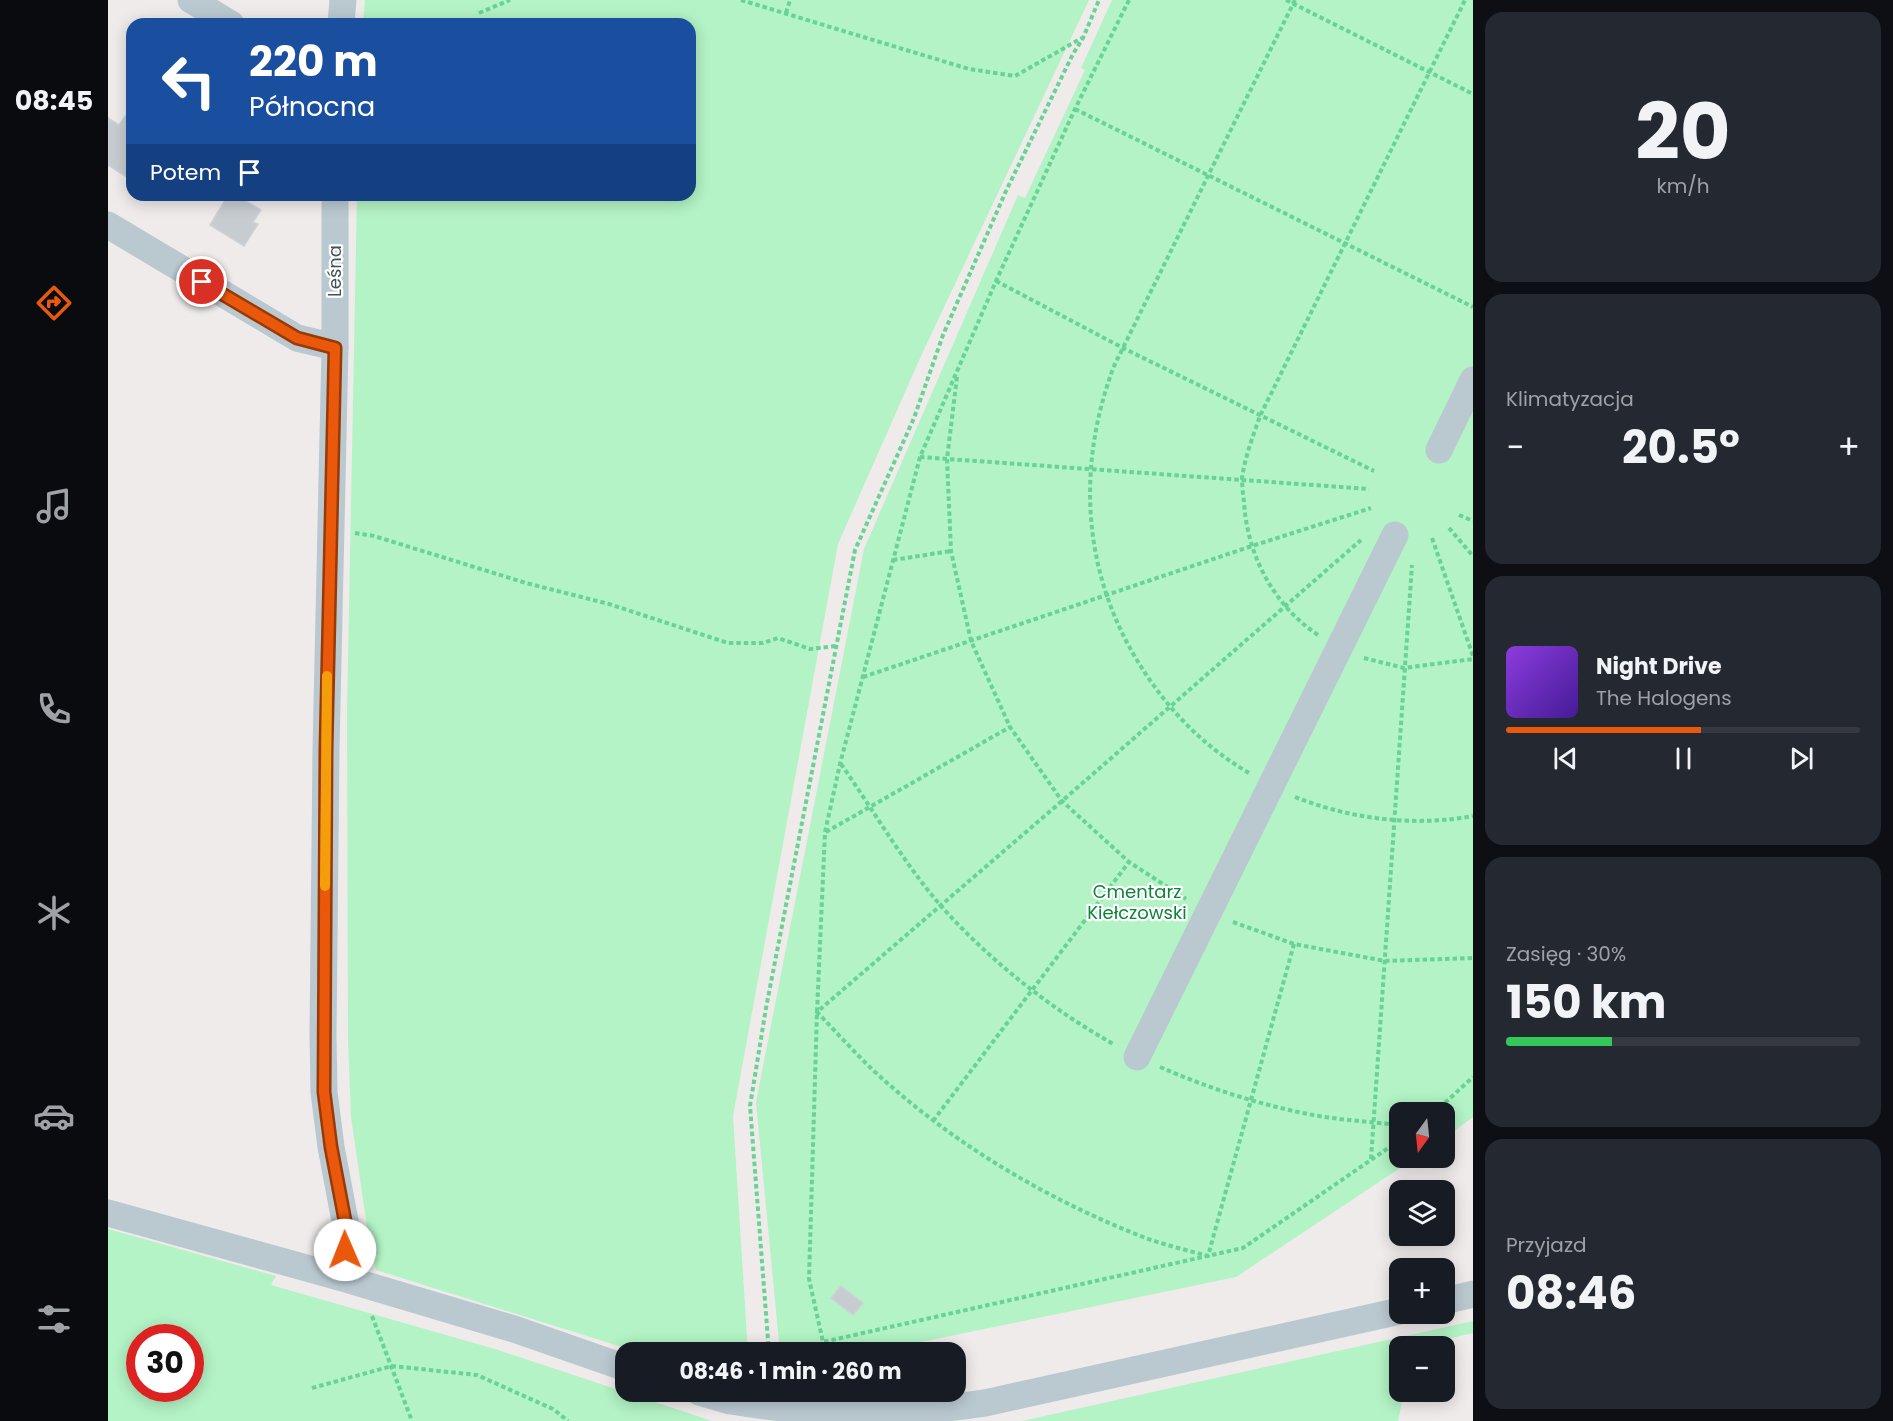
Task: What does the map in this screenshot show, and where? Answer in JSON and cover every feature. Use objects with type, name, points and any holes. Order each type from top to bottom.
[{"type":"street","points":[[191,0],[221,18]]},
{"type":"street","points":[[342,18],[343,0]]},
{"type":"street","name":"Leśna","points":[[335,201],[335,348],[326,760],[324,1092],[331,1147],[346,1226],[345,1250],[339,1277]]},
{"type":"street","points":[[108,225],[297,338],[335,348]]},
{"type":"street","points":[[1438,450],[1473,380]]},
{"type":"street","points":[[1137,1057],[1395,535]]},
{"type":"street","points":[[108,1213],[339,1277],[514,1329],[615,1364]]},
{"type":"street","points":[[1455,1298],[1473,1294]]},
{"type":"street","points":[[737,1402],[823,1414],[897,1415],[985,1403],[1389,1313]]},
{"type":"path","points":[[479,13],[510,0]]},
{"type":"path","points":[[741,0],[969,69],[1015,76],[1083,38]]},
{"type":"path","points":[[786,13],[790,0]]},
{"type":"path","points":[[768,1342],[750,1106],[766,1008],[855,550],[914,418],[943,335],[1006,191],[1083,38],[1099,0]]},
{"type":"path","points":[[1129,0],[1075,109],[996,281],[920,457],[840,764],[825,832],[809,1279],[823,1342],[1243,1248],[1389,1148]]},
{"type":"path","points":[[1286,0],[1294,2],[1473,94]]},
{"type":"path","points":[[1432,538],[1473,657],[1404,668],[1371,660],[1339,649],[1307,628],[1284,606],[1265,579],[1252,546],[1245,518],[1242,480],[1260,416],[1465,0]]},
{"type":"path","points":[[1294,2],[1123,348],[1105,390],[1090,469],[1090,506],[1094,548],[1105,596],[1119,630],[1136,661],[1169,707],[1200,738],[1227,760],[1271,786],[1318,805],[1359,816],[1393,820],[1473,816]]},
{"type":"path","points":[[1075,109],[1473,307]]},
{"type":"path","points":[[996,281],[1123,348],[1374,471]]},
{"type":"path","points":[[957,371],[946,459],[951,551],[971,641],[1010,727],[1062,801],[1130,862],[1209,913],[1294,944],[1385,961],[1473,958]]},
{"type":"path","points":[[920,457],[1369,489]]},
{"type":"path","points":[[863,677],[1371,508]]},
{"type":"path","points":[[1460,514],[1473,521]]},
{"type":"path","points":[[330,528],[374,536],[526,583],[609,604],[728,643],[763,644],[778,638],[810,650],[836,646]]},
{"type":"path","points":[[1449,528],[1473,556]]},
{"type":"path","points":[[817,1012],[1363,539]]},
{"type":"path","points":[[893,561],[951,551]]},
{"type":"path","points":[[1371,1160],[1412,564]]},
{"type":"path","points":[[825,832],[1010,727]]},
{"type":"path","points":[[840,764],[904,858],[941,906],[985,950],[1033,991],[1083,1026],[1137,1057],[1197,1083],[1251,1100],[1312,1115],[1389,1124]]},
{"type":"path","points":[[933,1121],[1130,862]]},
{"type":"path","points":[[1208,1256],[1294,944]]},
{"type":"path","points":[[817,1012],[874,1071],[933,1121],[990,1161],[1064,1202],[1145,1238],[1208,1256]]},
{"type":"path","points":[[1446,1102],[1473,1077]]},
{"type":"path","points":[[380,1333],[412,1421]]},
{"type":"path","points":[[312,1388],[392,1366],[477,1375],[553,1409],[568,1421]]},
{"type":"green space","points":[[365,0],[1089,0],[921,356],[838,544],[733,1116],[747,1342],[615,1342],[615,1345],[376,1270],[369,1241],[351,1117],[348,1040],[347,712],[357,201],[696,201],[696,18],[364,18]]},
{"type":"green space","name":"Cmentarz Kiełczowski","points":[[1112,0],[1473,0],[1473,1117],[1455,1130],[1455,1102],[1389,1102],[1389,1168],[1400,1168],[1236,1277],[921,1342],[779,1342],[756,1102],[864,549],[1018,195],[1025,198],[1085,70],[1081,68]]},
{"type":"green space","points":[[108,1229],[276,1276],[271,1285],[495,1349],[615,1389],[615,1402],[655,1402],[712,1421],[108,1421]]},
{"type":"green space","points":[[1473,1321],[1473,1333],[1455,1337],[1405,1336]]},
{"type":"green space","points":[[1389,1340],[1389,1402],[1402,1402],[1398,1421],[1022,1421]]},
{"type":"building","points":[[126,115],[126,176],[108,165],[108,118],[119,125]]},
{"type":"building","points":[[224,201],[246,201],[261,210],[253,222],[258,224],[244,246],[210,225]]},
{"type":"building","points":[[841,1286],[863,1303],[853,1315],[831,1298]]},
{"type":"slow traffic","points":[[325,886],[327,676]]},
{"type":"route","points":[[202,282],[297,338],[335,348],[326,749],[323,1035],[324,1092],[331,1147],[346,1226],[345,1250]]}]
